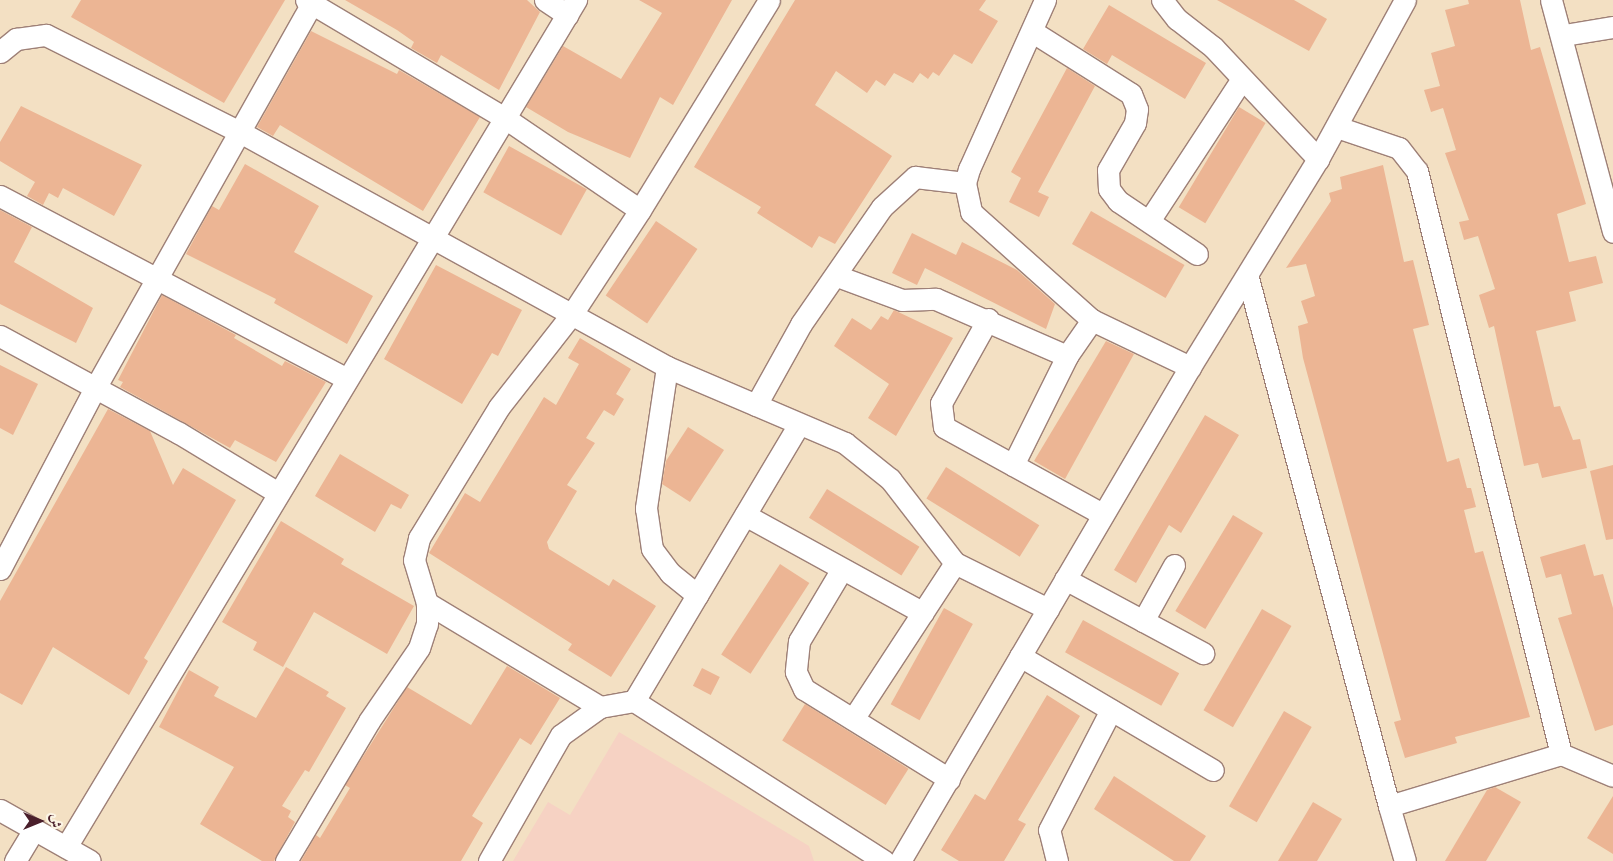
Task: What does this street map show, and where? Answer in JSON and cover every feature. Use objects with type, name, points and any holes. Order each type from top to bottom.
[{"type":"street","points":[[66,847],[572,8],[545,0]]},
{"type":"street","points":[[286,861],[370,721],[419,648],[428,624],[427,603],[414,560],[419,538],[500,407],[572,314],[640,210],[768,0]]},
{"type":"street","points":[[1045,0],[1033,32],[965,183],[971,212],[1092,320],[1190,367]]},
{"type":"street","points":[[1162,0],[1242,79],[1318,159]]},
{"type":"street","points":[[900,861],[1102,514],[1190,367],[1248,278],[1337,127],[1405,0]]},
{"type":"street","points":[[1551,0],[1564,35],[1613,232]]},
{"type":"street","points":[[0,569],[94,390],[240,132],[311,1],[505,118],[640,210]]},
{"type":"street","points":[[1564,35],[1613,27]]},
{"type":"street","points":[[1033,32],[1131,94],[1137,109],[1135,123],[1108,170],[1108,182],[1118,201],[1197,254]]},
{"type":"street","points":[[0,52],[16,39],[46,35],[240,132],[431,240],[572,314],[666,367],[845,443],[876,466],[955,563],[1048,609]]},
{"type":"street","points":[[1149,221],[1242,79]]},
{"type":"street","points":[[1337,127],[1399,148],[1417,172],[1561,754]]},
{"type":"street","points":[[756,405],[801,324],[837,276],[882,206],[915,177],[965,183]]},
{"type":"street","points":[[0,196],[347,379]]},
{"type":"street","points":[[837,276],[902,300],[936,299],[988,319],[1067,356]]},
{"type":"street","points":[[1248,278],[1405,861]]},
{"type":"street","points":[[988,319],[941,403],[939,416],[944,427],[1102,514]]},
{"type":"street","points":[[1014,465],[1067,356],[1092,320]]},
{"type":"street","points":[[0,336],[94,390],[179,433],[278,494]]},
{"type":"street","points":[[666,367],[647,516],[652,549],[670,573],[697,595]]},
{"type":"street","points":[[634,701],[799,424]]},
{"type":"street","points":[[745,515],[923,613]]},
{"type":"street","points":[[853,719],[955,563]]},
{"type":"street","points":[[1143,621],[1174,566]]},
{"type":"street","points":[[842,569],[799,640],[796,672],[804,689],[948,779]]},
{"type":"street","points":[[1065,579],[1203,653]]},
{"type":"street","points":[[427,603],[600,707]]},
{"type":"street","points":[[1020,656],[1213,770]]},
{"type":"street","points":[[489,861],[561,734],[600,707],[634,701],[884,861]]},
{"type":"street","points":[[1057,861],[1050,830],[1111,710]]},
{"type":"street","points":[[1389,806],[1561,754],[1613,776]]},
{"type":"street","points":[[0,810],[90,861]]},
{"type":"street","points":[[15,861],[34,830]]},
{"type":"shaded area","points":[[619,732],[809,846],[814,861],[513,861],[548,802],[570,815]]},
{"type":"building","points":[[81,0],[285,0],[224,103],[71,17]]},
{"type":"building","points":[[345,0],[527,0],[540,12],[499,90],[441,55],[437,63],[411,48],[414,42]]},
{"type":"building","points":[[639,0],[732,0],[673,105],[660,97],[630,158],[568,132],[526,107],[563,46],[621,79],[662,13]]},
{"type":"building","points":[[795,0],[986,0],[979,10],[998,21],[972,64],[954,54],[939,76],[933,72],[928,79],[920,73],[913,83],[894,73],[885,86],[876,80],[867,93],[836,71],[815,105],[892,156],[835,244],[819,236],[812,248],[757,213],[761,207],[694,167]]},
{"type":"building","points":[[1217,0],[1294,0],[1327,19],[1309,51]]},
{"type":"building","points":[[1468,0],[1520,0],[1531,50],[1540,47],[1586,204],[1557,214],[1569,262],[1596,256],[1603,283],[1569,292],[1576,321],[1536,331],[1554,407],[1560,406],[1573,440],[1580,439],[1587,468],[1542,478],[1538,463],[1524,466],[1494,326],[1489,328],[1479,295],[1495,289],[1478,236],[1464,240],[1459,222],[1469,220],[1445,153],[1456,150],[1443,108],[1431,112],[1424,90],[1440,86],[1431,53],[1455,46],[1445,10],[1469,4]]},
{"type":"building","points":[[1109,5],[1206,63],[1185,99],[1112,55],[1107,64],[1083,49]]},
{"type":"building","points":[[311,31],[397,74],[399,70],[480,117],[423,211],[280,125],[273,136],[257,127]]},
{"type":"building","points":[[1067,68],[1095,86],[1038,192],[1049,197],[1039,217],[1009,202],[1021,178],[1011,172]]},
{"type":"building","points":[[21,106],[142,165],[114,216],[63,188],[58,198],[49,193],[43,205],[27,196],[35,182],[0,161],[0,142]]},
{"type":"building","points":[[1239,107],[1266,123],[1205,223],[1179,207]]},
{"type":"building","points":[[509,146],[587,189],[561,236],[483,192]]},
{"type":"building","points":[[245,164],[319,206],[294,252],[373,296],[347,344],[274,303],[276,299],[186,254],[212,206],[219,210]]},
{"type":"building","points":[[1383,165],[1404,262],[1413,260],[1429,325],[1413,329],[1447,462],[1459,458],[1467,488],[1471,488],[1476,507],[1464,510],[1475,553],[1483,551],[1530,717],[1455,737],[1457,743],[1405,758],[1394,722],[1401,720],[1303,358],[1298,326],[1308,323],[1301,301],[1315,296],[1306,264],[1286,268],[1331,201],[1329,193],[1342,189],[1340,177]]},
{"type":"building","points":[[0,210],[32,227],[14,262],[93,308],[76,343],[0,304]]},
{"type":"building","points":[[1091,211],[1185,265],[1166,298],[1072,244]]},
{"type":"building","points":[[656,221],[697,249],[647,324],[606,296]]},
{"type":"building","points":[[912,233],[956,255],[962,242],[1017,270],[1055,304],[1046,329],[925,268],[917,285],[892,273]]},
{"type":"building","points":[[436,265],[522,310],[498,356],[492,353],[462,404],[384,359]]},
{"type":"building","points":[[162,295],[236,335],[234,338],[282,366],[285,361],[326,382],[276,462],[235,440],[230,448],[120,387],[123,382],[118,380]]},
{"type":"building","points":[[894,310],[953,338],[896,436],[868,418],[889,384],[834,346],[852,318],[871,330],[881,316],[888,320]]},
{"type":"building","points":[[580,338],[631,369],[616,394],[624,399],[614,416],[604,410],[586,438],[595,443],[567,485],[577,491],[547,542],[549,549],[609,586],[613,579],[656,606],[611,677],[568,650],[572,644],[429,553],[465,493],[480,502],[544,397],[556,405],[579,364],[568,358]]},
{"type":"building","points":[[1106,341],[1134,354],[1065,479],[1034,461]]},
{"type":"building","points":[[0,365],[38,384],[13,435],[0,428]]},
{"type":"building","points":[[108,409],[150,431],[173,485],[183,468],[236,500],[144,658],[148,661],[129,695],[53,647],[22,705],[0,693],[0,601]]},
{"type":"building","points":[[1205,415],[1239,435],[1181,533],[1169,525],[1136,583],[1114,570]]},
{"type":"building","points":[[688,427],[724,450],[690,502],[662,484],[666,461]]},
{"type":"building","points":[[340,454],[409,495],[401,509],[391,504],[375,532],[315,496]]},
{"type":"building","points":[[1613,465],[1613,539],[1606,540],[1590,471]]},
{"type":"building","points":[[946,467],[1039,525],[1020,557],[926,498]]},
{"type":"building","points":[[827,489],[919,547],[901,576],[809,518]]},
{"type":"building","points":[[1233,515],[1263,533],[1205,629],[1175,611]]},
{"type":"building","points":[[281,521],[344,559],[341,564],[414,606],[387,654],[314,612],[283,667],[253,650],[257,642],[222,622]]},
{"type":"building","points":[[1585,544],[1594,576],[1603,574],[1613,608],[1613,725],[1595,731],[1558,618],[1572,614],[1561,574],[1546,578],[1540,557]]},
{"type":"building","points":[[780,564],[809,583],[751,674],[721,655]]},
{"type":"building","points":[[944,608],[973,624],[920,720],[891,704]]},
{"type":"building","points":[[1262,609],[1291,626],[1233,727],[1204,710]]},
{"type":"building","points":[[1083,620],[1179,673],[1161,706],[1065,652]]},
{"type":"building","points":[[507,666],[560,698],[531,745],[520,738],[472,816],[483,823],[461,861],[301,861],[316,835],[320,838],[350,788],[345,785],[407,687],[471,725]]},
{"type":"building","points":[[286,667],[329,692],[326,696],[346,708],[309,772],[305,770],[282,806],[291,811],[288,817],[295,822],[274,861],[262,861],[200,824],[234,767],[159,727],[189,670],[219,687],[214,696],[256,718]]},
{"type":"building","points":[[702,668],[720,677],[711,695],[693,686]]},
{"type":"building","points":[[1047,695],[1080,716],[1018,820],[1026,824],[1004,861],[959,861],[941,850],[975,794],[985,800]]},
{"type":"building","points":[[805,704],[908,769],[886,805],[782,740]]},
{"type":"building","points":[[1284,711],[1312,727],[1257,822],[1229,806]]},
{"type":"building","points":[[1114,776],[1206,836],[1190,861],[1174,861],[1094,809]]},
{"type":"building","points":[[1495,787],[1521,802],[1486,861],[1445,861],[1487,790]]},
{"type":"building","points":[[1613,796],[1613,854],[1587,838]]},
{"type":"building","points":[[1313,802],[1342,819],[1317,861],[1278,861]]}]
